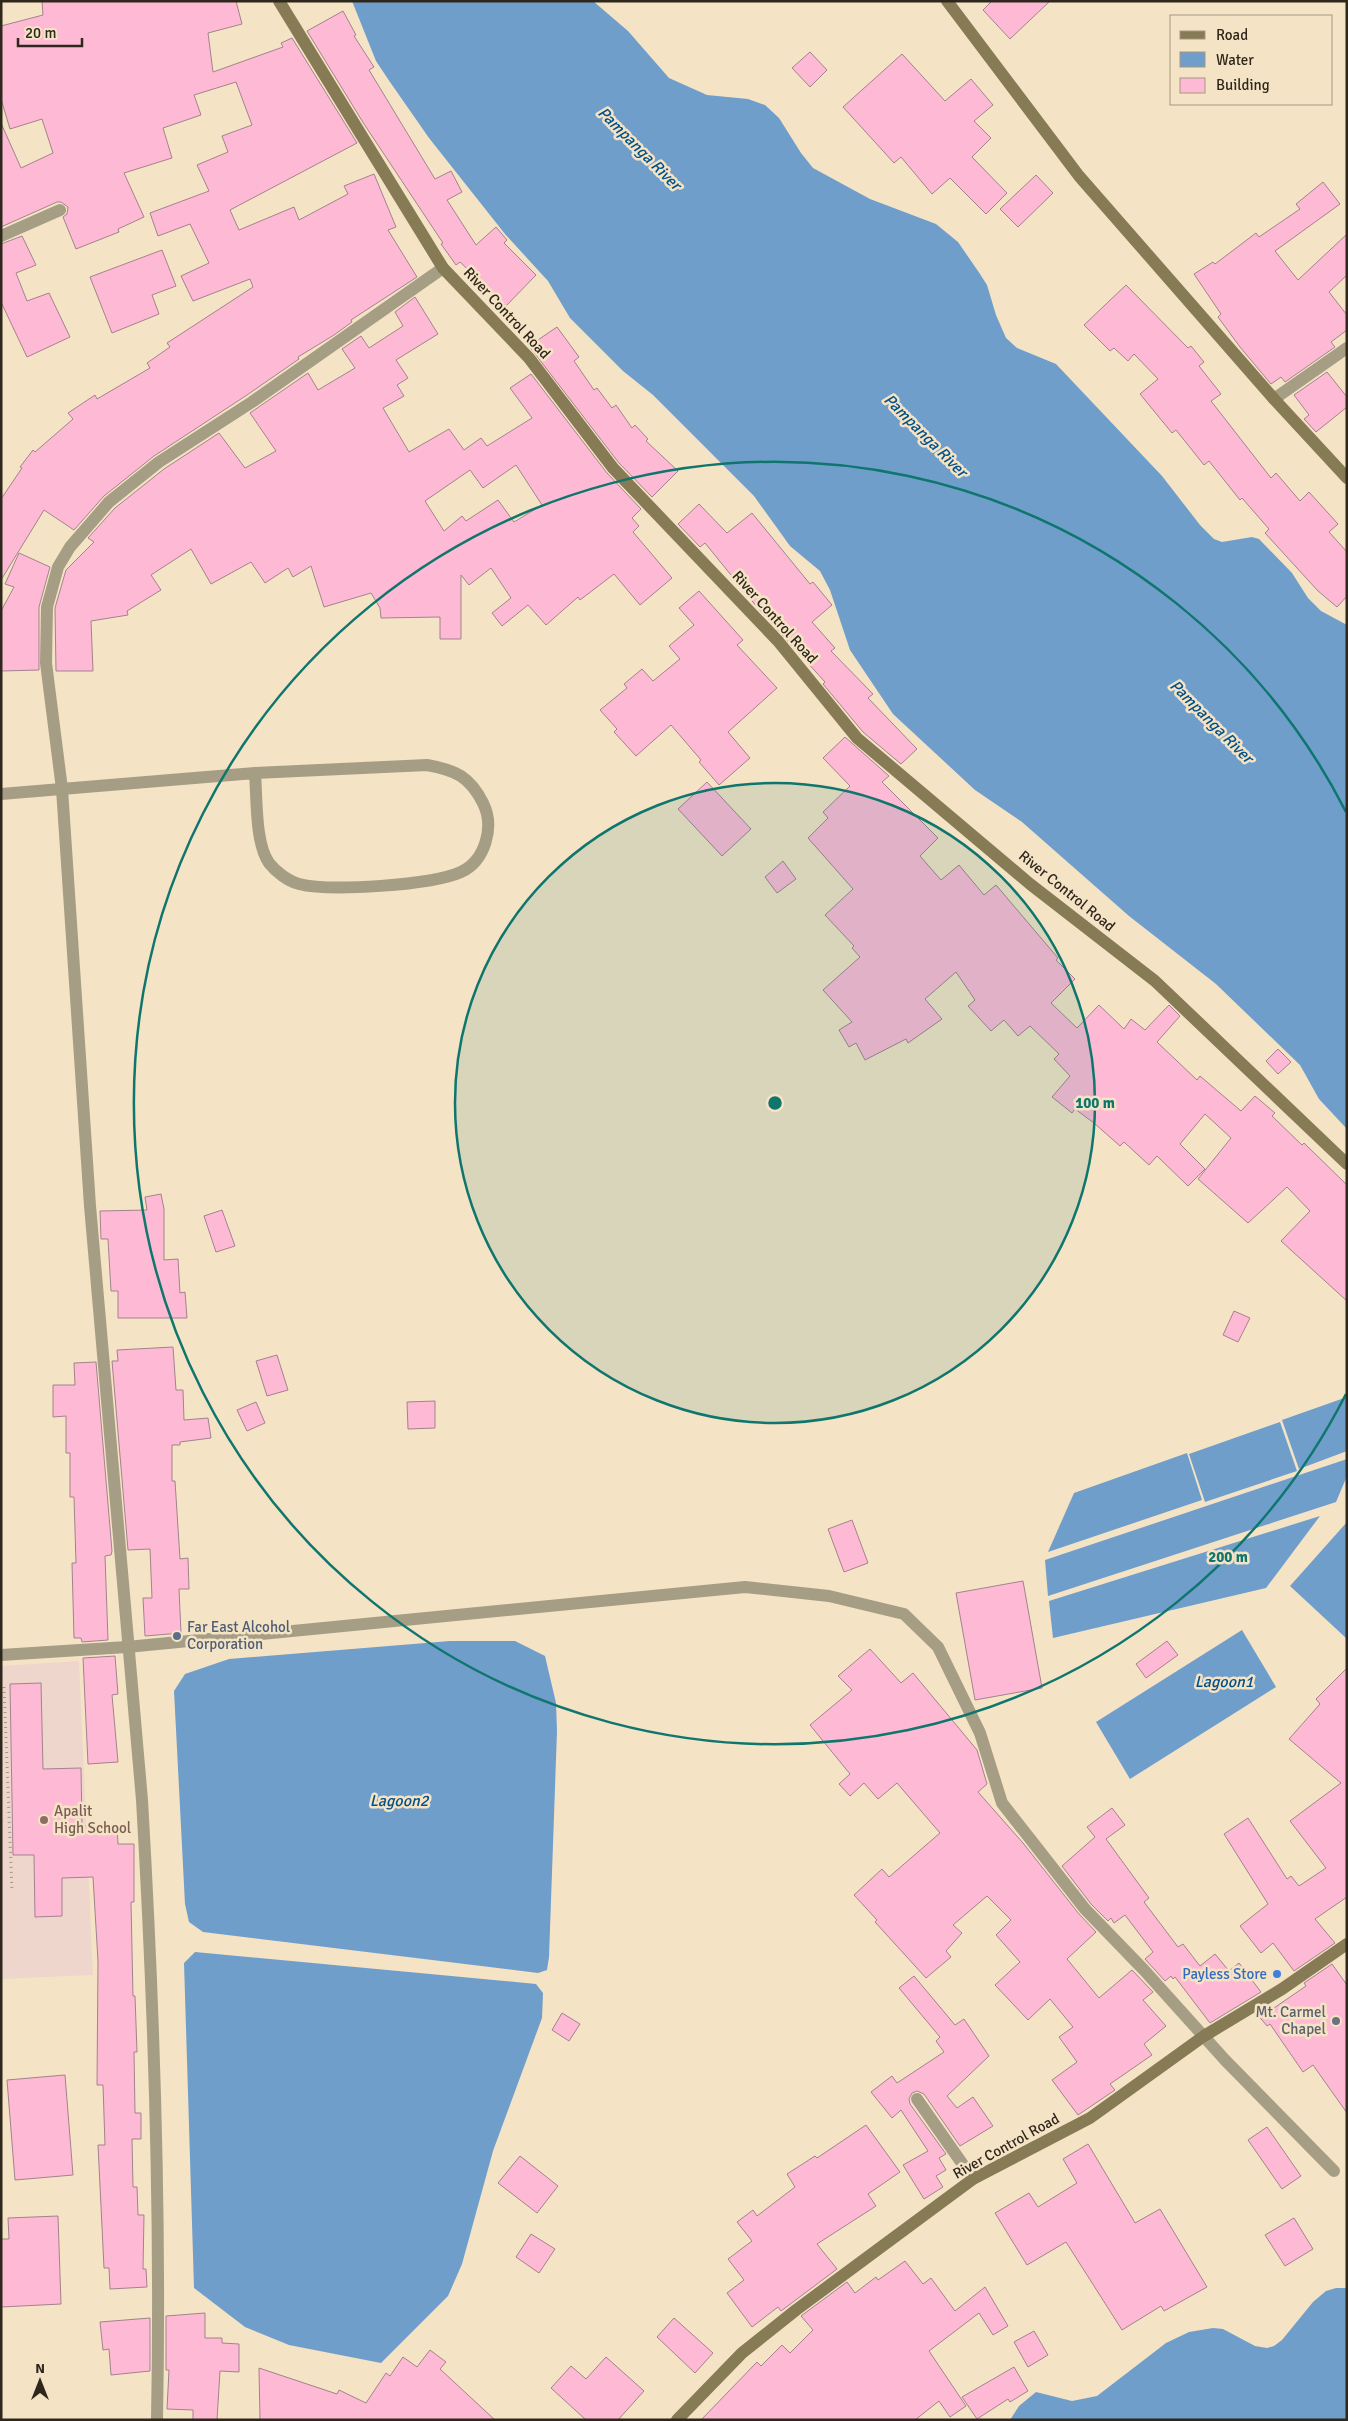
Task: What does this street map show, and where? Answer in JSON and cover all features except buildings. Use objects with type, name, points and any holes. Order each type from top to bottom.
[{"type":"street","name":"River Control Road","points":[[279,1],[443,268],[529,358],[613,468],[778,640],[858,738],[1030,884],[1156,981],[1347,1164]]},
{"type":"street","points":[[947,1],[1079,176],[1274,399],[1347,478]]},
{"type":"street","points":[[1,236],[60,210]]},
{"type":"street","points":[[158,2420],[160,2263],[149,1930],[142,1800],[127,1646],[90,1206],[62,789],[48,680],[45,634],[51,587],[58,567],[70,547],[109,502],[135,479],[252,402],[443,268]]},
{"type":"street","points":[[1274,399],[1347,348]]},
{"type":"street","points":[[1,794],[255,773],[404,765],[444,767],[463,776],[476,790],[485,808],[488,827],[484,845],[476,860],[462,871],[441,878],[403,884],[325,887],[299,884],[281,876],[268,862],[261,845],[255,773]]},
{"type":"street","points":[[1,1655],[127,1646],[745,1587],[829,1596],[904,1614],[938,1647],[980,1733],[1002,1803],[1085,1909],[1334,2171]]},
{"type":"street","name":"River Control Road","points":[[677,2420],[742,2354],[796,2310],[973,2180],[1090,2118],[1204,2036],[1282,1989],[1347,1944]]},
{"type":"street","points":[[917,2099],[973,2180]]},
{"type":"path","points":[[4,1687],[12,1891]]},
{"type":"shaded area","name":"Apalit High School","points":[[79,1661],[93,1975],[1,1979],[1,1666]]},
{"type":"water","name":"Pampanga River","points":[[352,1],[593,1],[628,31],[669,78],[707,95],[748,99],[765,105],[779,118],[813,168],[870,199],[936,224],[958,242],[987,285],[996,315],[1006,338],[1017,348],[1056,364],[1162,476],[1200,525],[1214,539],[1222,542],[1252,537],[1259,539],[1292,573],[1308,598],[1321,611],[1347,625],[1347,1129],[1319,1099],[1300,1065],[1216,984],[1129,916],[1022,822],[975,790],[893,714],[850,650],[830,590],[820,571],[790,546],[754,496],[653,395],[623,371],[570,318],[548,281],[505,234],[429,138],[390,82],[376,61]]},
{"type":"water","points":[[1347,1397],[1347,1451],[1299,1469],[1282,1420]]},
{"type":"water","points":[[1280,1422],[1297,1471],[1205,1502],[1189,1454]]},
{"type":"water","points":[[1187,1453],[1202,1500],[1048,1552],[1074,1493]]},
{"type":"water","points":[[1347,1459],[1347,1476],[1336,1502],[1048,1596],[1045,1560]]},
{"type":"water","points":[[1320,1516],[1266,1588],[1053,1638],[1049,1601]]},
{"type":"water","points":[[1347,1522],[1347,1637],[1346,1638],[1290,1586]]},
{"type":"water","name":"Lagoon1","points":[[1242,1630],[1276,1687],[1130,1779],[1096,1722]]},
{"type":"water","name":"Lagoon2","points":[[450,1641],[515,1641],[545,1656],[556,1703],[557,1731],[547,1970],[538,1973],[203,1932],[189,1922],[185,1904],[174,1691],[185,1674],[229,1659]]},
{"type":"water","points":[[195,1952],[536,1984],[543,1993],[542,2018],[493,2151],[462,2264],[448,2296],[381,2363],[289,2345],[245,2327],[194,2288],[184,1963]]},
{"type":"water","points":[[1336,2288],[1347,2288],[1347,2420],[1010,2420],[1019,2406],[1036,2392],[1072,2401],[1097,2396],[1166,2343],[1189,2332],[1213,2328],[1223,2329],[1255,2346],[1267,2348],[1274,2346],[1282,2340],[1313,2302],[1326,2291]]},
{"type":"place","name":"Far East Alcohol Corporation","points":[[177,1636]]},
{"type":"place","name":"Apalit High School","points":[[44,1820]]},
{"type":"place","name":"Payless Store","points":[[1277,1974]]},
{"type":"place","name":"Mt. Carmel Chapel","points":[[1336,2021]]}]
